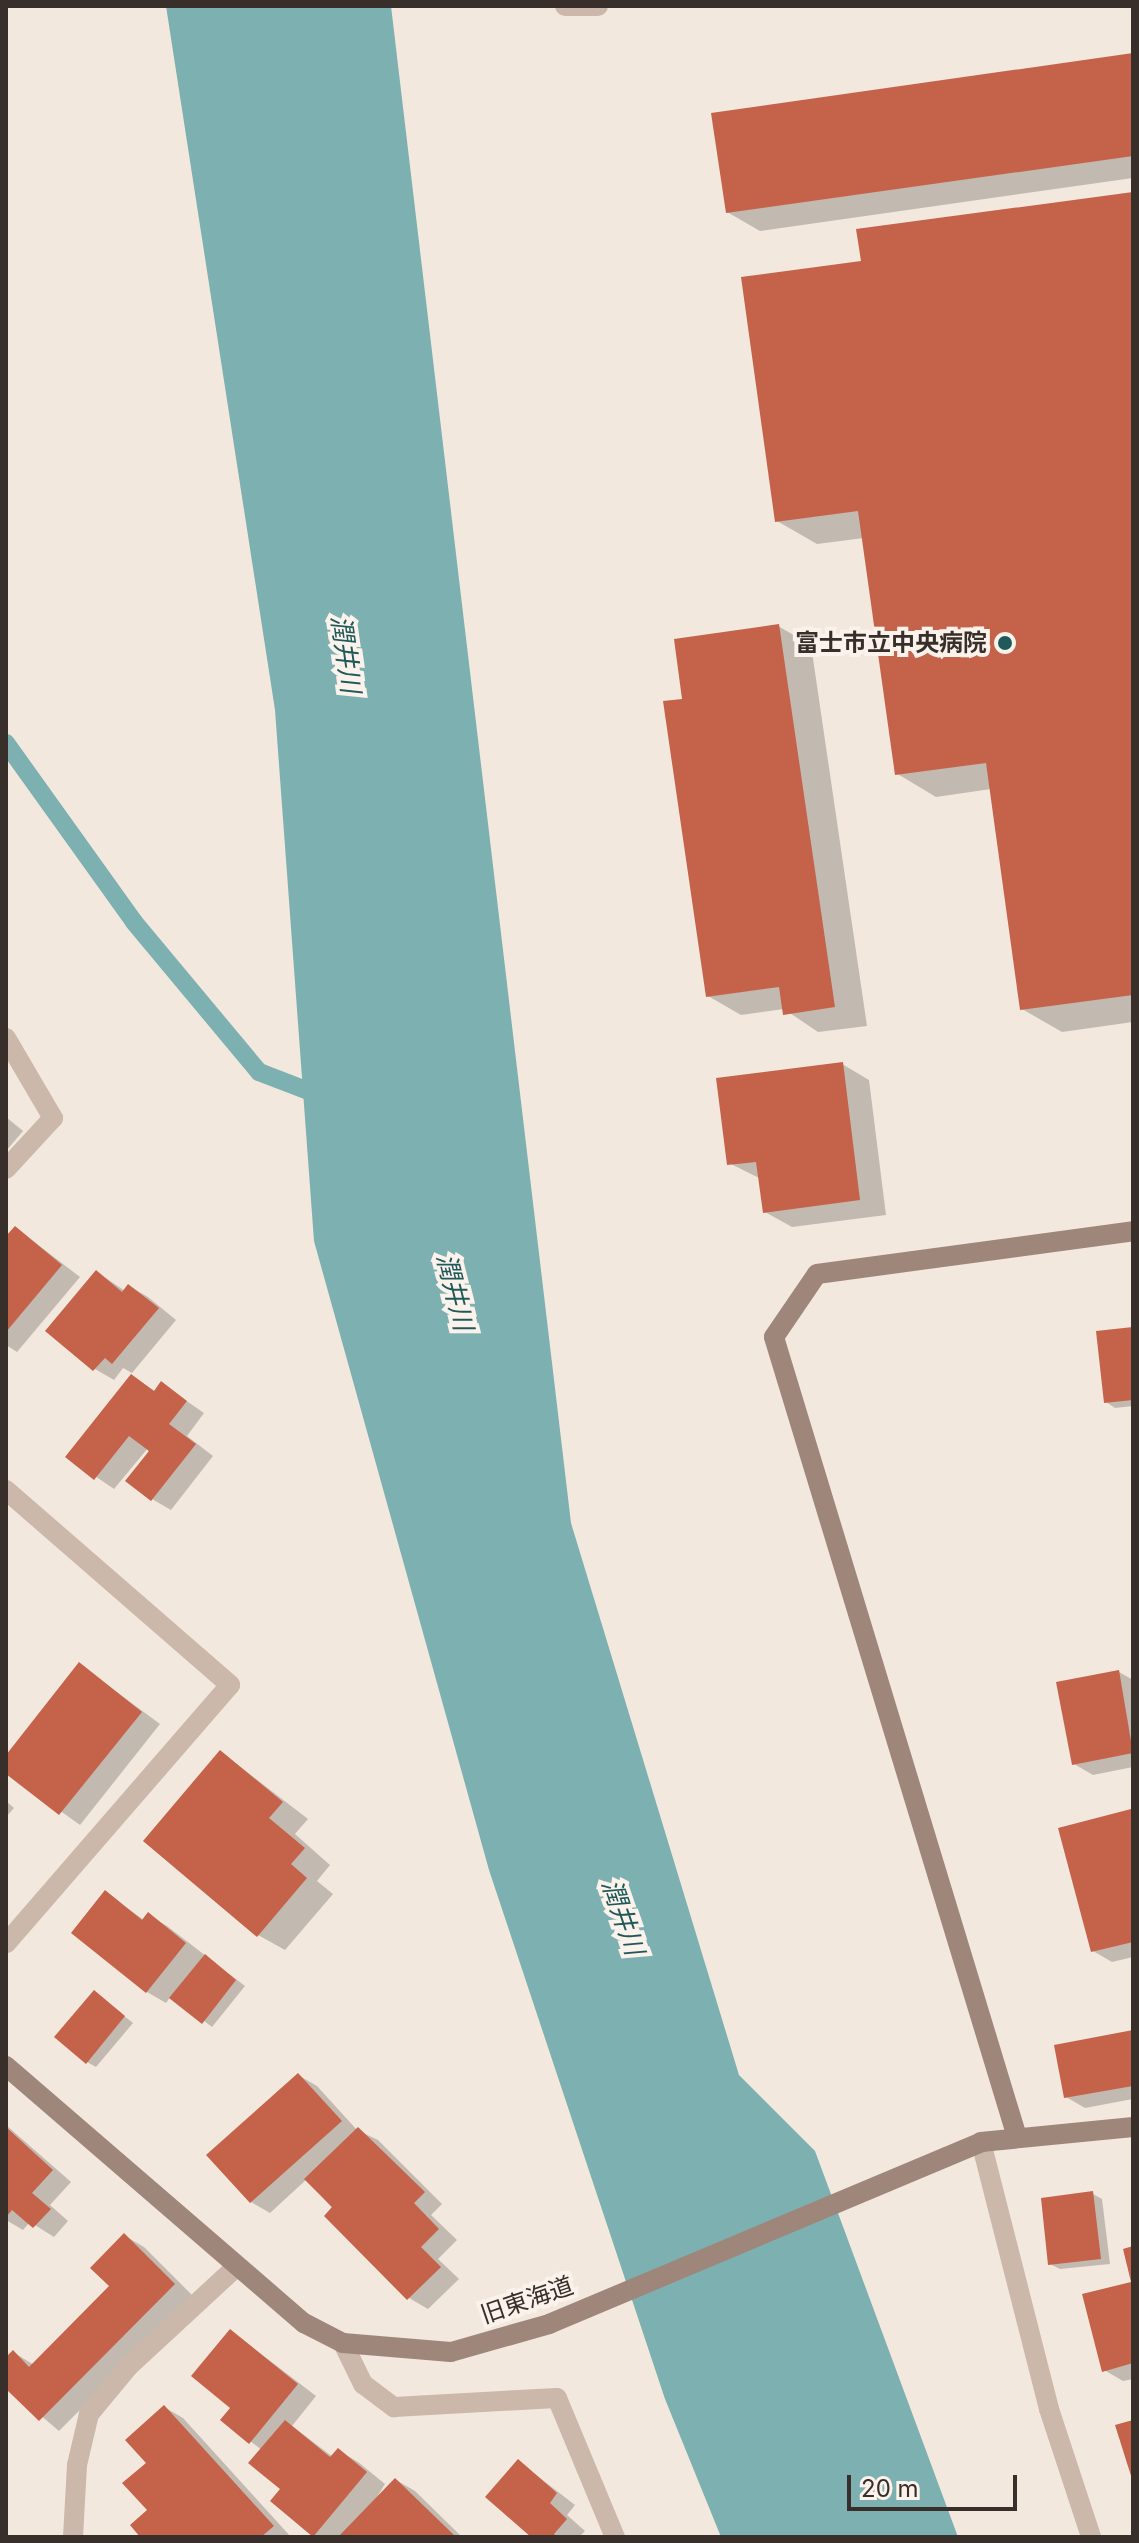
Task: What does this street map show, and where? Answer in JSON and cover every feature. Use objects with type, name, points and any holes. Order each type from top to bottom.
[{"type":"street","points":[[565,6],[598,6]]},
{"type":"street","points":[[6,1038],[53,1118],[6,1169]]},
{"type":"street","points":[[1017,2137],[774,1337],[817,1274],[1133,1231]]},
{"type":"street","points":[[6,1490],[230,1685],[6,1944]]},
{"type":"street","name":"旧東海道","points":[[6,2066],[235,2268],[304,2323],[343,2343],[451,2352],[549,2324],[981,2142],[1133,2127]]},
{"type":"street","points":[[981,2142],[1049,2409],[1091,2537]]},
{"type":"street","points":[[73,2537],[77,2465],[89,2414],[128,2367],[235,2268]]},
{"type":"street","points":[[343,2343],[363,2384],[394,2407],[557,2398],[615,2537]]},
{"type":"water","name":"潤井川","points":[[166,6],[391,6],[571,1523],[739,2075],[815,2151],[958,2537],[721,2537],[665,2399],[489,1870],[314,1241],[275,710]]},
{"type":"building","points":[[1133,53],[1133,156],[726,213],[711,113]]},
{"type":"building","name":"富士市立中央病院","points":[[1133,192],[1133,995],[1020,1010],[986,763],[895,775],[858,511],[775,522],[741,277],[861,261],[856,229]]},
{"type":"building","points":[[779,624],[835,1007],[783,1015],[779,987],[706,997],[663,701],[682,699],[674,639]]},
{"type":"building","points":[[843,1062],[860,1200],[763,1213],[756,1162],[727,1165],[716,1078]]},
{"type":"building","points":[[15,1226],[62,1265],[6,1332],[6,1236]]},
{"type":"building","points":[[96,1270],[122,1292],[128,1284],[159,1308],[112,1364],[105,1358],[93,1371],[45,1331]]},
{"type":"building","points":[[1133,1327],[1133,1400],[1104,1403],[1096,1331]]},
{"type":"building","points":[[131,1374],[154,1391],[161,1381],[187,1401],[169,1424],[196,1444],[151,1501],[125,1481],[149,1451],[129,1436],[94,1480],[65,1457]]},
{"type":"building","points":[[79,1662],[142,1712],[59,1815],[6,1774],[6,1755]]},
{"type":"building","points":[[1119,1670],[1133,1753],[1072,1765],[1056,1682]]},
{"type":"building","points":[[220,1750],[283,1802],[269,1818],[305,1848],[291,1864],[307,1878],[257,1937],[143,1841]]},
{"type":"building","points":[[1131,1809],[1133,1942],[1091,1952],[1058,1828]]},
{"type":"building","points":[[105,1890],[142,1920],[148,1912],[186,1943],[146,1993],[71,1933]]},
{"type":"building","points":[[205,1954],[236,1980],[202,2024],[169,1998]]},
{"type":"building","points":[[94,1990],[125,2016],[86,2064],[54,2037]]},
{"type":"building","points":[[1133,2030],[1133,2086],[1064,2098],[1054,2045]]},
{"type":"building","points":[[298,2073],[342,2121],[250,2203],[206,2155]]},
{"type":"building","points":[[6,2127],[53,2170],[32,2193],[51,2209],[33,2228],[12,2210],[6,2217]]},
{"type":"building","points":[[358,2127],[425,2192],[414,2203],[439,2229],[421,2247],[441,2267],[407,2300],[324,2216],[332,2207],[304,2179]]},
{"type":"building","points":[[1093,2191],[1101,2259],[1048,2265],[1041,2198]]},
{"type":"building","points":[[124,2233],[175,2284],[39,2421],[6,2389],[6,2357],[13,2350],[29,2367],[109,2286],[90,2268]]},
{"type":"building","points":[[1133,2246],[1133,2363],[1102,2372],[1082,2294],[1131,2282],[1123,2249]]},
{"type":"building","points":[[230,2329],[298,2384],[249,2444],[220,2420],[230,2408],[191,2376]]},
{"type":"building","points":[[164,2405],[274,2526],[261,2537],[140,2537],[130,2525],[147,2510],[122,2483],[146,2463],[125,2440]]},
{"type":"building","points":[[285,2420],[330,2457],[338,2448],[367,2472],[313,2537],[270,2501],[280,2489],[248,2463]]},
{"type":"building","points":[[1133,2420],[1133,2479],[1132,2479],[1115,2425]]},
{"type":"building","points":[[518,2459],[557,2493],[550,2503],[567,2519],[554,2534],[557,2537],[531,2537],[485,2497]]},
{"type":"building","points":[[395,2478],[456,2537],[338,2537]]},
{"type":"waterway","points":[[6,743],[134,922],[259,1072],[324,1097]]},
{"type":"place","name":"富士市立中央病院","points":[[1005,643]]}]
